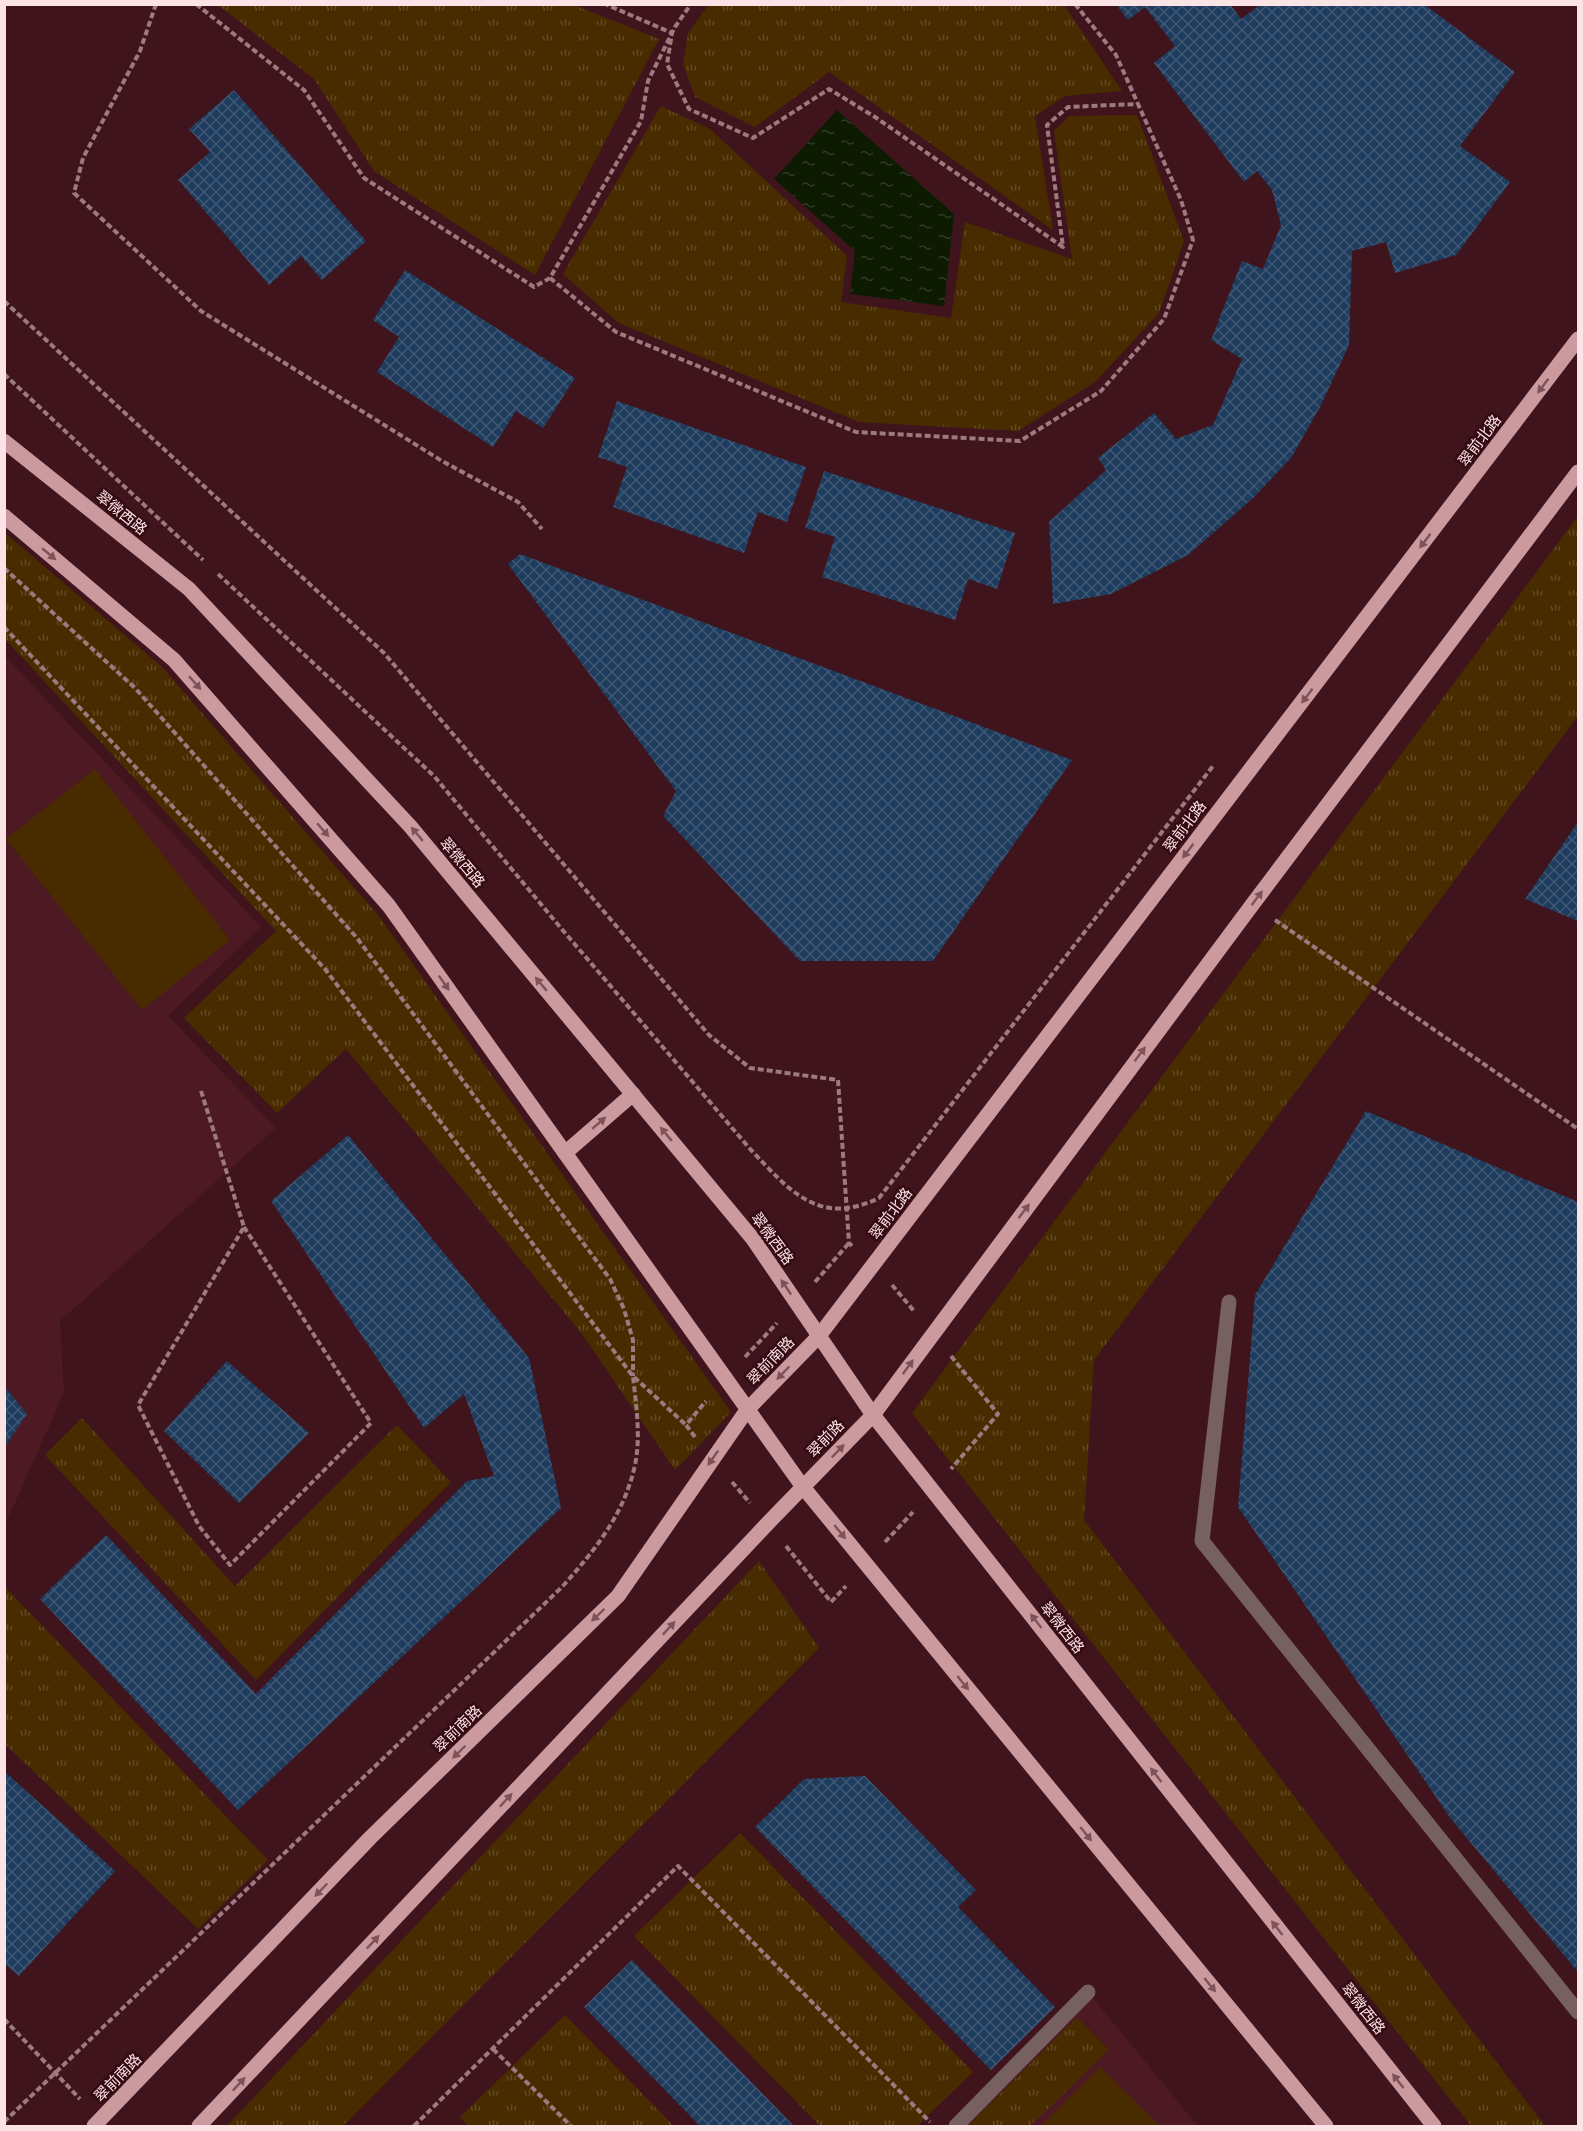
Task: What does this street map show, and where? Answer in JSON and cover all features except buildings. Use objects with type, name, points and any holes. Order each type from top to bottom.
[{"type":"main road","name":"翠前北路","points":[[819,1336],[1578,339]]},
{"type":"main road","name":"翠微西路","points":[[4,441],[189,589],[410,826],[753,1239],[873,1414],[1434,2127]]},
{"type":"main road","points":[[873,1414],[1578,472]]},
{"type":"main road","points":[[4,516],[174,660],[389,906],[802,1487],[1326,2127]]},
{"type":"main road","points":[[565,1153],[633,1094]]},
{"type":"main road","name":"翠前南路","points":[[97,2124],[370,1838],[618,1596],[747,1410],[819,1336]]},
{"type":"main road","name":"翠前路","points":[[802,1487],[873,1414]]},
{"type":"main road","points":[[199,2127],[802,1487]]},
{"type":"lane","points":[[1229,1302],[1202,1541],[1578,2012]]},
{"type":"lane","points":[[956,2127],[1088,1992]]},
{"type":"path","points":[[156,4],[140,51],[82,158],[74,194],[201,312],[442,461],[518,502],[542,530]]},
{"type":"path","points":[[196,4],[304,90],[364,178],[534,287],[550,278],[641,121],[648,81],[672,33],[691,4]]},
{"type":"path","points":[[605,4],[672,33]]},
{"type":"path","points":[[550,278],[616,332],[856,432],[1020,441],[1101,391],[1164,319],[1193,240],[1181,200],[1116,55],[1075,4]]},
{"type":"path","points":[[672,33],[668,64],[689,109],[753,138],[829,90],[875,117],[1063,247],[1047,125],[1068,107],[1138,104]]},
{"type":"path","points":[[4,301],[384,653],[710,1035],[750,1068],[838,1080],[849,1243]]},
{"type":"path","points":[[4,374],[434,776],[751,1150],[784,1185],[811,1203],[828,1208],[862,1206],[879,1198],[1220,758]]},
{"type":"path","points":[[4,568],[135,688],[357,938],[610,1279],[624,1309],[633,1340],[633,1376],[638,1429],[635,1464],[618,1516],[590,1556],[562,1587],[4,2122]]},
{"type":"path","points":[[4,627],[325,969],[633,1376],[686,1425]]},
{"type":"path","points":[[1252,905],[1578,1129]]},
{"type":"path","points":[[201,1090],[244,1227],[371,1423],[230,1566],[199,1526],[138,1405],[244,1227]]},
{"type":"path","points":[[414,2127],[678,1866],[934,2127]]},
{"type":"path","points":[[4,2019],[56,2074],[97,2124]]},
{"type":"path","points":[[493,2049],[571,2127]]},
{"type":"shaded area","points":[[5,656],[261,927],[168,1016],[276,1128],[60,1321],[64,1393],[5,1525]]},
{"type":"shaded area","points":[[1088,1992],[1198,2126],[953,2126]]},
{"type":"green space","points":[[709,4],[1064,5],[1122,91],[1065,96],[1035,116],[1053,230],[829,72],[755,127],[695,97],[683,64],[688,33]]},
{"type":"green space","points":[[218,5],[574,5],[659,39],[535,275],[374,171],[314,79]]},
{"type":"green space","points":[[661,106],[710,129],[847,256],[841,302],[951,318],[965,222],[1072,259],[1054,131],[1069,116],[1137,115],[1184,241],[1159,313],[1095,382],[1018,431],[859,422],[619,323],[563,274]]},
{"type":"green space","points":[[1578,516],[1578,716],[1094,1360],[1084,1520],[1545,2126],[1471,2126],[912,1413]]},
{"type":"green space","points":[[5,533],[161,666],[378,915],[731,1412],[675,1470],[582,1334],[346,1049],[277,1113],[184,1018],[276,931],[5,639]]},
{"type":"green space","points":[[95,769],[230,940],[142,1010],[6,839]]},
{"type":"green space","points":[[82,1418],[235,1586],[397,1425],[451,1482],[256,1680],[45,1455]]},
{"type":"green space","points":[[759,1561],[819,1648],[343,2126],[227,2126]]},
{"type":"green space","points":[[5,1587],[268,1860],[198,1929],[5,1744]]},
{"type":"green space","points":[[740,1833],[973,2072],[917,2126],[820,2126],[634,1936]]},
{"type":"green space","points":[[565,2015],[674,2126],[468,2126],[460,2117]]},
{"type":"green space","points":[[1077,2017],[1109,2050],[1030,2126],[968,2126]]},
{"type":"green space","points":[[1100,2067],[1160,2126],[1041,2126]]},
{"type":"water","points":[[837,110],[954,214],[944,306],[850,294],[855,251],[774,179]]}]
